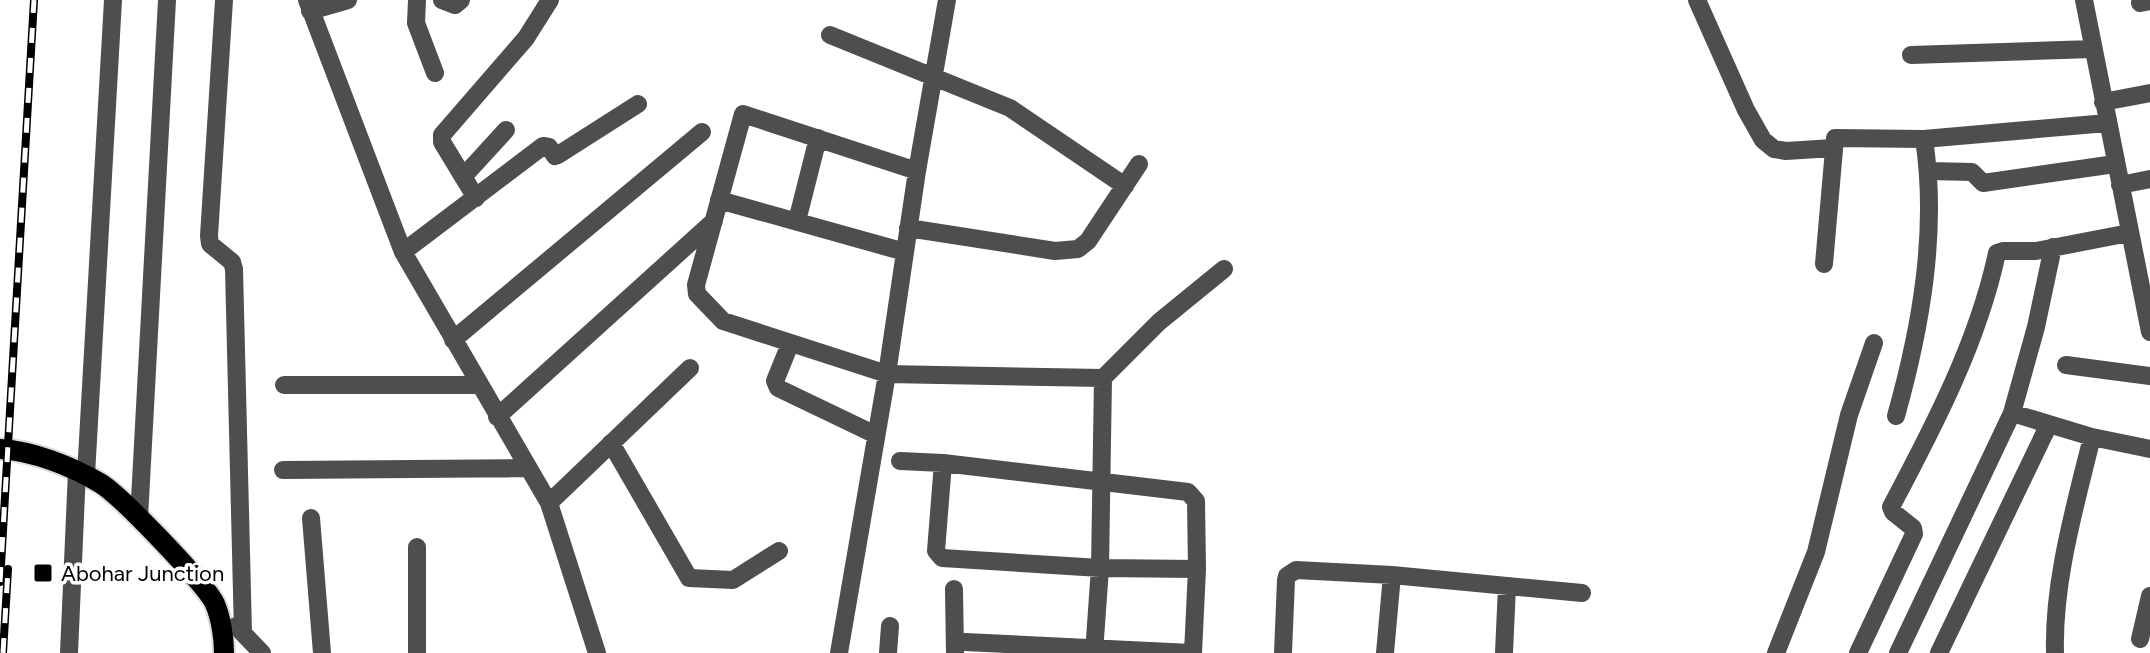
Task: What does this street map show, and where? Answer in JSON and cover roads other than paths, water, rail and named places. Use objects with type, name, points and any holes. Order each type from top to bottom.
[{"type":"main road","points":[[0,449],[81,473],[103,485],[139,518],[205,589],[215,604],[224,653]]},
{"type":"street","points":[[69,653],[113,0]]},
{"type":"street","points":[[139,518],[167,0]]},
{"type":"street","points":[[224,0],[209,236],[210,244],[232,262],[234,269],[243,633]]},
{"type":"street","points":[[348,0],[308,5],[403,252],[549,503],[597,653]]},
{"type":"street","points":[[417,0],[416,23],[435,73]]},
{"type":"street","points":[[442,0],[455,5],[461,0]]},
{"type":"street","points":[[476,198],[442,142],[442,135],[526,38],[550,0]]},
{"type":"street","points":[[839,653],[947,0]]},
{"type":"street","points":[[1697,0],[1746,110],[1763,140],[1774,149],[1786,151],[1833,148]]},
{"type":"street","points":[[2084,0],[2150,332]]},
{"type":"street","points":[[830,35],[1025,116],[1125,186]]},
{"type":"street","points":[[1911,55],[2092,49]]},
{"type":"street","points":[[2103,102],[2150,93]]},
{"type":"street","points":[[403,252],[543,146],[549,147],[555,156],[558,155],[638,104]]},
{"type":"street","points":[[917,171],[743,114],[696,285],[697,294],[723,321],[887,374],[1103,378]]},
{"type":"street","points":[[1824,264],[1835,138],[1924,139],[2107,123]]},
{"type":"street","points":[[463,177],[506,130]]},
{"type":"street","points":[[453,340],[702,132]]},
{"type":"street","points":[[797,221],[818,138]]},
{"type":"street","points":[[1896,416],[1911,362],[1925,276],[1929,171],[1924,139]]},
{"type":"street","points":[[908,228],[1068,252],[1088,241],[1139,164]]},
{"type":"street","points":[[1929,171],[1972,172],[1983,183],[2115,164]]},
{"type":"street","points":[[2120,185],[2150,179]]},
{"type":"street","points":[[719,200],[905,252]]},
{"type":"street","points":[[497,417],[714,221]]},
{"type":"street","points":[[1858,653],[1914,534],[1913,528],[1891,507],[1952,385],[1990,286],[1997,253],[2053,247],[2129,233]]},
{"type":"street","points":[[1898,653],[2012,413],[2036,327],[2053,247]]},
{"type":"street","points":[[1094,650],[1100,568],[1103,378],[1159,322],[1224,269]]},
{"type":"street","points":[[1776,653],[1816,552],[1849,415],[1874,343]]},
{"type":"street","points":[[790,344],[775,381],[778,388],[876,435]]},
{"type":"street","points":[[2066,365],[2150,376]]},
{"type":"street","points":[[549,503],[690,368]]},
{"type":"street","points":[[284,385],[479,385]]},
{"type":"street","points":[[2012,413],[2092,437],[2150,449]]},
{"type":"street","points":[[1939,653],[2049,424]]},
{"type":"street","points":[[2055,653],[2055,630],[2070,528],[2092,437]]},
{"type":"street","points":[[611,443],[689,578],[733,580],[779,551]]},
{"type":"street","points":[[900,461],[943,463],[1188,492],[1196,501],[1197,569],[1192,653],[960,648],[954,589]]},
{"type":"street","points":[[943,463],[936,551],[942,558],[1100,568],[1197,569]]},
{"type":"street","points":[[283,470],[528,468]]},
{"type":"street","points":[[311,518],[322,653]]},
{"type":"street","points":[[417,547],[417,653]]},
{"type":"street","points":[[1283,653],[1286,580],[1291,571],[1392,575],[1582,593]]},
{"type":"street","points":[[1385,653],[1392,575]]},
{"type":"street","points":[[1504,653],[1507,586]]},
{"type":"street","points":[[2140,639],[2150,596]]},
{"type":"street","points":[[215,604],[262,653]]},
{"type":"street","points":[[888,653],[890,626]]},
{"type":"railway","points":[[0,582],[34,0]]},
{"type":"railway","points":[[3,653],[8,569]]},
{"type":"place","name":"Abohar Junction","points":[[43,573]]}]
